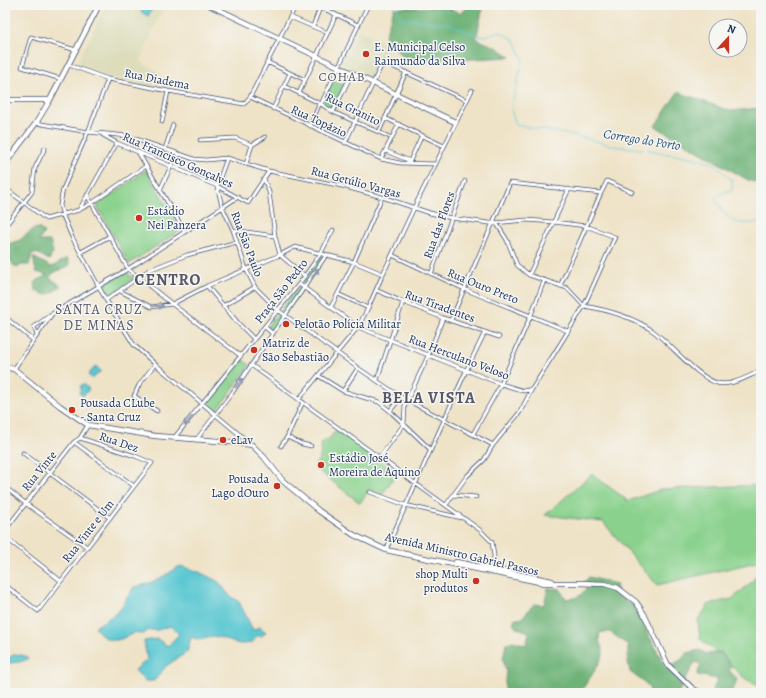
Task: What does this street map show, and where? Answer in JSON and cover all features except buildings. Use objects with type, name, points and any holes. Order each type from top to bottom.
[{"type":"main road","points":[[5,164],[36,122],[50,100],[99,5]]},
{"type":"main road","points":[[213,6],[455,122]]},
{"type":"main road","points":[[5,100],[50,100]]},
{"type":"main road","points":[[5,367],[14,369],[60,406],[88,425],[174,438],[252,445]]},
{"type":"main road","name":"Avenida Ministro Gabriel Passos","points":[[252,445],[264,457],[283,481],[319,511],[354,535],[386,548],[492,570],[544,583],[605,584],[618,588],[628,594],[636,602],[644,614],[668,665],[694,689],[701,693]]},
{"type":"street","points":[[250,97],[296,5]]},
{"type":"street","points":[[310,126],[368,5]]},
{"type":"street","points":[[313,26],[321,6],[358,25]]},
{"type":"street","points":[[299,93],[336,15]]},
{"type":"street","points":[[290,17],[328,33]]},
{"type":"street","points":[[62,79],[22,67],[31,37],[76,50]]},
{"type":"street","points":[[267,62],[305,80]]},
{"type":"street","points":[[345,143],[383,62],[466,100]]},
{"type":"street","name":"Rua Diadema","points":[[69,65],[108,79],[168,91],[244,104],[250,97]]},
{"type":"street","points":[[379,132],[406,72]]},
{"type":"street","points":[[274,109],[290,73]]},
{"type":"street","points":[[333,112],[352,73]]},
{"type":"street","points":[[108,79],[88,132],[63,189],[60,205],[64,214],[63,216],[72,237],[106,300],[134,345],[252,445]]},
{"type":"street","name":"Rua Granito","points":[[284,86],[321,104],[333,112],[392,138]]},
{"type":"street","points":[[299,399],[358,327],[455,122],[472,90]]},
{"type":"street","points":[[162,122],[168,91]]},
{"type":"street","name":"Rua Topázio","points":[[250,97],[381,159],[392,162],[436,164]]},
{"type":"street","points":[[385,118],[444,146]]},
{"type":"street","name":"Rua Getúlio Vargas","points":[[36,122],[88,132],[127,136],[194,159],[206,160],[228,158],[269,171],[342,186],[451,218],[492,224],[526,220],[586,226],[615,237],[584,306]]},
{"type":"street","points":[[381,159],[399,124]]},
{"type":"street","points":[[165,149],[173,125]]},
{"type":"street","name":"Rua Francisco Gonçalves","points":[[101,134],[117,143],[217,186],[248,202],[264,179]]},
{"type":"street","points":[[386,151],[409,162],[422,135]]},
{"type":"street","points":[[246,164],[252,145],[265,137]]},
{"type":"street","points":[[200,140],[235,138],[252,145]]},
{"type":"street","points":[[79,210],[86,195],[117,143]]},
{"type":"street","points":[[5,226],[32,192],[35,168],[45,148]]},
{"type":"street","points":[[138,152],[185,232]]},
{"type":"street","points":[[160,190],[172,167],[177,153]]},
{"type":"street","points":[[217,186],[228,158]]},
{"type":"street","points":[[5,188],[46,219],[79,210],[92,204],[146,166]]},
{"type":"street","points":[[269,171],[264,179],[269,192],[275,236],[280,255],[305,276]]},
{"type":"street","name":"Rua das Flores","points":[[431,274],[465,181]]},
{"type":"street","points":[[560,286],[607,181],[632,192]]},
{"type":"street","points":[[451,320],[510,183],[601,193]]},
{"type":"street","name":"Rua São Paulo","points":[[217,186],[222,206],[233,230],[246,269],[255,287],[278,310],[401,397],[493,445]]},
{"type":"street","points":[[529,275],[569,189]]},
{"type":"street","points":[[86,195],[128,269],[137,278],[241,356]]},
{"type":"street","points":[[37,335],[34,327],[52,314],[128,269],[222,206],[238,197]]},
{"type":"street","points":[[331,307],[354,262],[382,197]]},
{"type":"street","points":[[492,224],[497,224],[507,240],[517,265],[529,275],[567,288],[584,306],[624,316],[653,331],[706,378],[717,384],[728,384],[761,372]]},
{"type":"street","points":[[233,230],[275,236]]},
{"type":"street","name":"Praça São Pedro","points":[[174,438],[299,284],[321,253],[332,230]]},
{"type":"street","points":[[81,252],[110,236]]},
{"type":"street","points":[[106,300],[149,270],[173,260],[237,242]]},
{"type":"street","points":[[120,291],[151,307],[172,304],[206,286],[280,255],[295,247],[354,262],[383,274]]},
{"type":"street","points":[[196,440],[252,365],[327,254]]},
{"type":"street","name":"Rua Ouro Preto","points":[[392,256],[464,289],[568,331]]},
{"type":"street","points":[[473,434],[501,384],[544,281]]},
{"type":"street","name":"Rua Herculano Veloso","points":[[299,284],[358,327],[501,384],[524,391],[532,389]]},
{"type":"street","points":[[206,286],[254,339]]},
{"type":"street","points":[[223,306],[255,287]]},
{"type":"street","name":"Rua Tiradentes","points":[[376,290],[443,318],[499,337]]},
{"type":"street","points":[[338,294],[368,308]]},
{"type":"street","points":[[377,380],[402,302]]},
{"type":"street","points":[[446,505],[454,496],[467,476],[484,460],[493,445],[520,412],[532,389],[584,306]]},
{"type":"street","points":[[14,369],[52,314]]},
{"type":"street","points":[[5,317],[34,340]]},
{"type":"street","points":[[380,457],[404,424],[405,405],[428,356],[443,318]]},
{"type":"street","points":[[5,326],[9,320]]},
{"type":"street","points":[[264,327],[273,334]]},
{"type":"street","points":[[386,548],[485,332]]},
{"type":"street","points":[[155,364],[139,386],[134,396],[157,411]]},
{"type":"street","points":[[252,365],[480,530],[492,542],[494,556],[492,570]]},
{"type":"street","points":[[344,390],[358,368]]},
{"type":"street","points":[[319,376],[344,390],[379,402],[431,450]]},
{"type":"street","points":[[390,411],[401,397]]},
{"type":"street","points":[[281,446],[287,437],[303,402]]},
{"type":"street","name":"Rua Vinte","points":[[5,530],[74,442],[80,438],[88,425]]},
{"type":"street","points":[[287,437],[302,444],[311,446]]},
{"type":"street","name":"Rua Dez","points":[[80,438],[152,463]]},
{"type":"street","points":[[74,442],[134,486]]},
{"type":"street","points":[[23,453],[110,518]]},
{"type":"street","name":"Rua Vinte e Um","points":[[5,585],[38,611],[152,463]]},
{"type":"street","points":[[5,487],[25,503],[88,547]]},
{"type":"street","points":[[370,492],[405,505],[464,518]]},
{"type":"street","points":[[454,496],[476,497]]},
{"type":"street","points":[[5,537],[60,581]]},
{"type":"shaded area","points":[[106,5],[164,5],[140,62],[162,74],[159,80],[155,79],[153,87],[108,77],[77,63]]},
{"type":"shaded area","name":"E. Municipal Celso Raimundo da Silva","points":[[359,29],[389,44],[374,79],[342,64]]},
{"type":"green space","points":[[472,5],[481,5],[483,7],[476,39],[496,47],[511,57],[453,60],[406,60],[385,36],[394,8],[445,7],[460,13]]},
{"type":"green space","points":[[333,80],[345,85],[334,109],[322,104]]},
{"type":"green space","points":[[678,92],[730,111],[761,108],[761,184],[748,180],[655,126]]},
{"type":"green space","name":"Estádio Nei Panzera","points":[[146,170],[181,230],[129,264],[97,206]]},
{"type":"green space","points":[[38,228],[44,232],[39,241],[50,241],[53,252],[49,260],[39,254],[32,253],[29,265],[21,265],[17,268],[13,265],[12,261],[5,260],[5,245],[20,240],[32,230]]},
{"type":"green space","points":[[320,256],[324,258],[305,286],[300,283]]},
{"type":"green space","points":[[33,257],[52,267],[67,258],[70,265],[55,272],[49,277],[61,286],[49,294],[43,294],[36,291],[35,282],[47,275],[36,272]]},
{"type":"green space","points":[[125,272],[134,278],[108,297],[102,285]]},
{"type":"green space","points":[[299,286],[303,289],[286,313],[281,309]]},
{"type":"green space","points":[[278,312],[284,316],[272,331],[267,327]]},
{"type":"green space","points":[[241,359],[250,365],[216,412],[206,403]]},
{"type":"green space","points":[[337,429],[390,468],[387,472],[394,477],[382,495],[369,490],[360,503],[314,467],[320,457],[322,442],[330,438]]},
{"type":"green space","points":[[592,474],[628,501],[663,489],[761,485],[761,561],[657,585],[603,522],[545,515]]},
{"type":"green space","points":[[761,565],[761,688],[740,675],[721,652],[716,652],[700,639],[698,620],[709,604],[732,599],[753,581]]},
{"type":"green space","points":[[589,577],[616,584],[618,596],[633,605],[666,668],[681,660],[687,653],[700,650],[706,654],[721,652],[731,666],[729,670],[737,679],[732,693],[711,693],[718,679],[697,675],[701,664],[695,662],[678,693],[650,693],[649,686],[630,672],[628,662],[628,645],[610,632],[600,632],[599,639],[603,654],[597,667],[580,693],[504,693],[506,671],[503,659],[506,644],[513,641],[526,645],[529,632],[517,628],[513,624],[515,618],[521,619],[534,604],[544,605],[548,588],[560,589],[566,599],[577,597],[585,590],[588,582],[584,582]]},
{"type":"water","points":[[144,5],[154,5],[148,16],[141,12]]},
{"type":"water","points":[[96,366],[101,371],[92,379],[88,375]]},
{"type":"water","points":[[84,384],[89,389],[83,396],[79,393],[81,389],[80,386]]},
{"type":"water","points":[[180,566],[197,571],[219,582],[228,594],[239,602],[253,630],[259,627],[266,632],[262,636],[256,636],[253,642],[244,644],[212,636],[200,640],[191,637],[187,652],[166,666],[154,681],[145,681],[135,670],[147,660],[144,641],[157,639],[168,646],[179,634],[170,626],[158,630],[149,630],[143,634],[135,632],[117,640],[113,640],[105,638],[95,627],[118,612],[134,587],[152,582]]},
{"type":"water","points":[[15,654],[26,656],[28,659],[8,663],[6,661]]},
{"type":"waterway","name":"Corrego do Porto","points":[[394,5],[401,18],[449,24],[482,37],[499,31],[514,40],[523,58],[522,63]]},
{"type":"waterway","name":"Corrego do Porto","points":[[521,68],[511,109],[516,125],[577,136],[614,146],[687,156],[715,164],[732,181],[732,190],[720,194],[715,198],[722,210],[729,218],[737,222],[761,222]]},
{"type":"place","name":"E. Municipal Celso Raimundo da Silva","points":[[366,54]]},
{"type":"place","name":"Estádio Nei Panzera","points":[[139,218]]},
{"type":"place","name":"Pelotão Polícia Militar","points":[[286,324]]},
{"type":"place","name":"Matriz de São Sebastião","points":[[254,350]]},
{"type":"place","name":"Pousada CLube - Santa Cruz","points":[[72,410]]},
{"type":"place","name":"eLav","points":[[223,440]]},
{"type":"place","name":"Estádio José Moreira de Aquino","points":[[321,465]]},
{"type":"place","name":"Pousada Lago dOuro","points":[[277,486]]},
{"type":"place","name":"shop Multi produtos","points":[[476,581]]},
{"type":"district","name":"COHAB","points":[[342,76]]},
{"type":"district","name":"CENTRO","points":[[168,279]]},
{"type":"district","name":"SANTA CRUZ DE MINAS","points":[[99,318]]},
{"type":"district","name":"BELA VISTA","points":[[429,397]]}]
